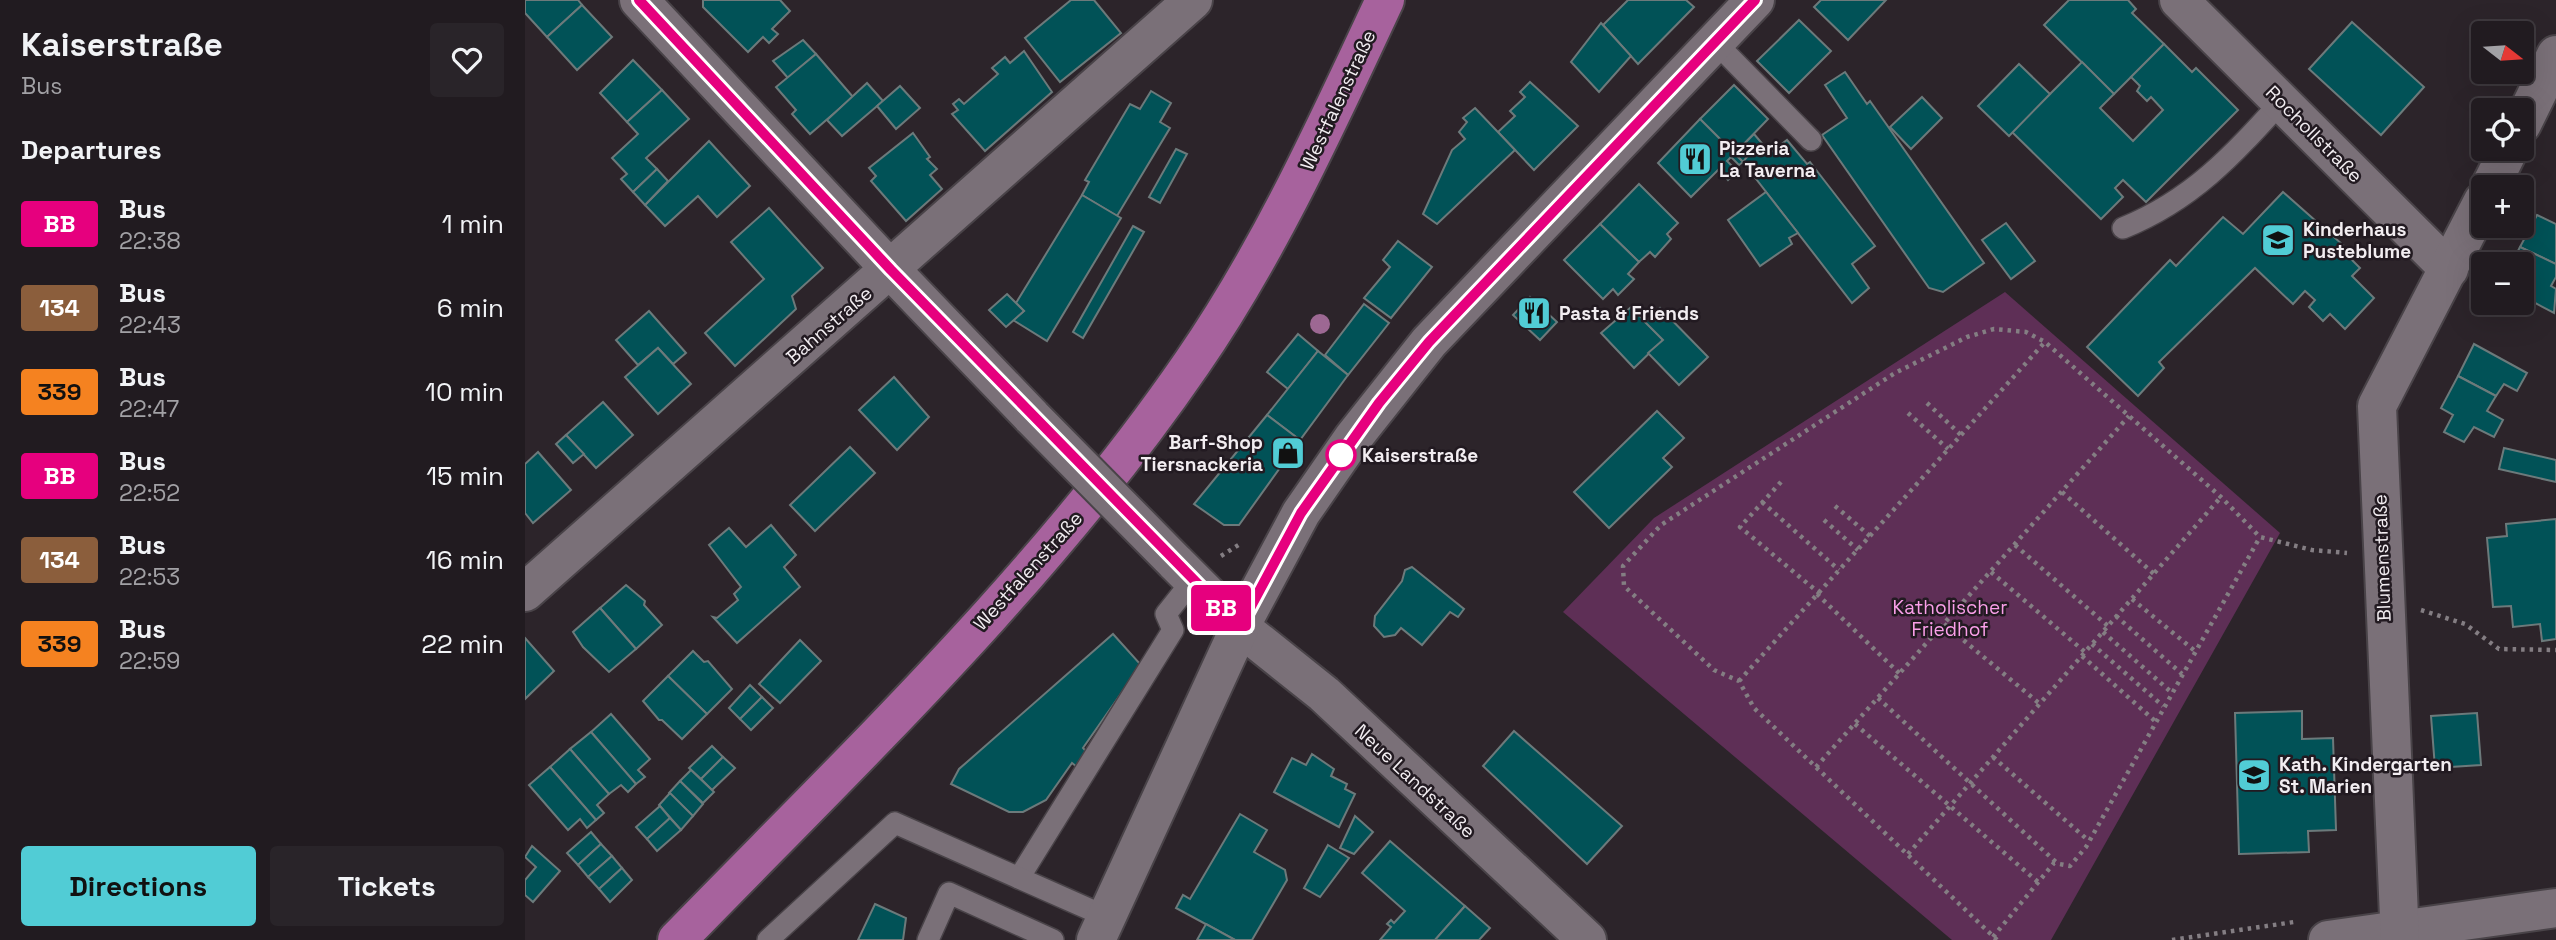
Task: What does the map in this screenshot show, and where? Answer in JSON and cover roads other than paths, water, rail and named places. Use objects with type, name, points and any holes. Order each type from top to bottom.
[{"type":"main road","name":"Westfalenstraße","points":[[677,940],[1005,600],[1130,450],[1195,360],[1274,227],[1385,0]]},
{"type":"street","name":"Neue Landstraße","points":[[639,0],[891,270],[1240,627],[1324,694],[1587,940]]},
{"type":"street","name":"Bahnstraße","points":[[525,592],[1193,0]]},
{"type":"street","points":[[1102,929],[1240,627],[1301,513],[1379,403],[1429,342],[1755,0]]},
{"type":"street","name":"Rochollstraße","points":[[2179,0],[2449,269]]},
{"type":"street","points":[[2534,100],[2556,55]]},
{"type":"street","name":"Blumenstraße","points":[[2400,934],[2383,598],[2377,406],[2471,225]]},
{"type":"street","points":[[2312,931],[2400,934],[2556,908]]},
{"type":"lane","points":[[1715,42],[1811,140]]},
{"type":"lane","points":[[2123,228],[2158,214],[2190,193],[2234,153],[2281,102]]},
{"type":"lane","points":[[1019,878],[1173,630],[1166,614],[1184,571]]},
{"type":"lane","points":[[768,940],[895,823],[1019,878],[1102,929]]},
{"type":"lane","points":[[928,940],[949,893],[1053,940]]},
{"type":"place","name":"Pizzeria La Taverna","points":[[1695,159]]},
{"type":"place","name":"Kinderhaus Pusteblume","points":[[2278,240]]},
{"type":"place","name":"Pasta & Friends","points":[[1534,313]]},
{"type":"place","name":"Barf-Shop Tiersnackeria","points":[[1288,453]]},
{"type":"place","name":"Kaiserstraße","points":[[1341,455]]},
{"type":"place","name":"Kath. Kindergarten St. Marien","points":[[2254,775]]},
{"type":"park label","name":"Katholischer Friedhof","points":[[1950,618]]}]
